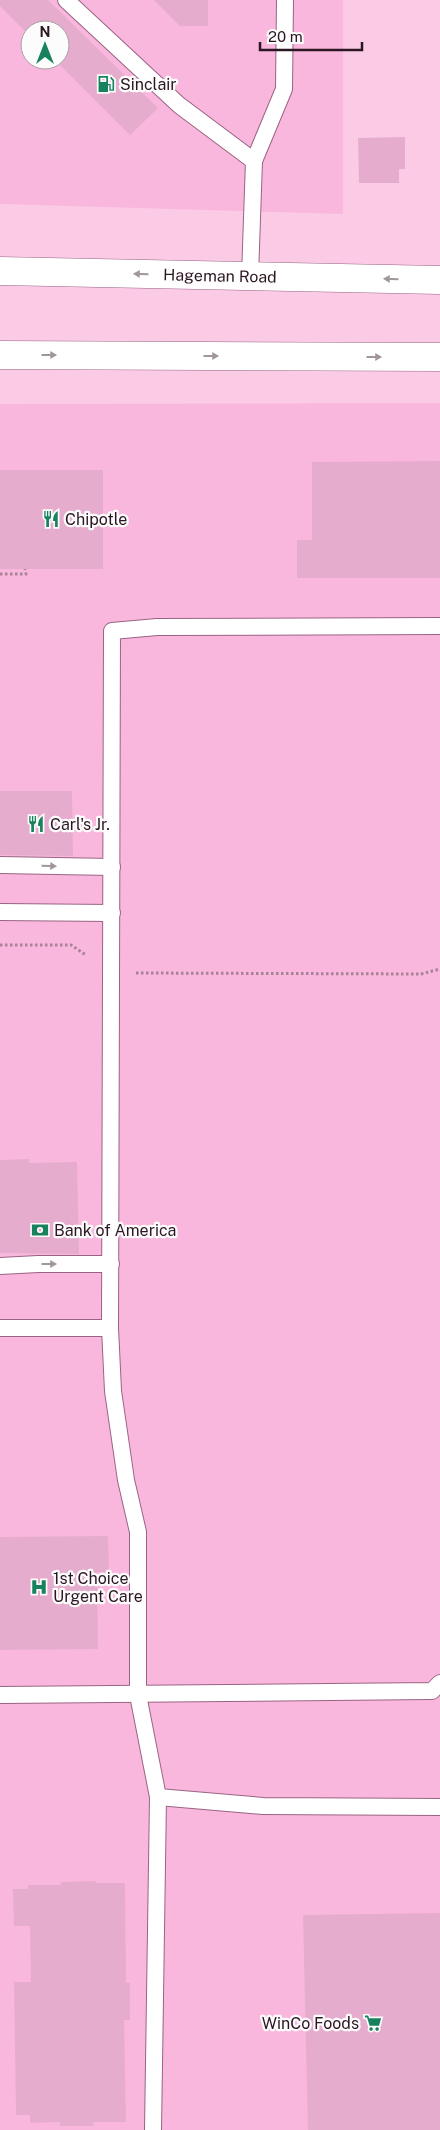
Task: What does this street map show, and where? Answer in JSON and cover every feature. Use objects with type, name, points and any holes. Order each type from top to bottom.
[{"type":"main road","name":"Hageman Road","points":[[0,271],[440,280]]},
{"type":"main road","points":[[0,355],[440,357]]},
{"type":"lane","points":[[66,0],[179,105],[254,161]]},
{"type":"lane","points":[[250,276],[254,161],[284,89],[285,0]]},
{"type":"lane","points":[[153,2130],[155,1851],[158,1797],[138,1695],[138,1532],[126,1480],[113,1390],[110,1328],[112,631],[157,627],[440,626]]},
{"type":"lane","points":[[0,866],[112,867]]},
{"type":"lane","points":[[0,912],[112,913]]},
{"type":"lane","points":[[0,1266],[111,1264]]},
{"type":"lane","points":[[0,1328],[110,1328]]},
{"type":"lane","points":[[0,1695],[432,1691],[440,1683]]},
{"type":"lane","points":[[158,1797],[263,1806],[440,1807]]},
{"type":"path","points":[[0,574],[26,574],[26,569]]},
{"type":"path","points":[[0,945],[71,945],[82,954],[133,973],[421,974],[440,969]]},
{"type":"shaded area","points":[[0,0],[343,0],[343,214],[0,204]]},
{"type":"shaded area","points":[[440,403],[440,2130],[0,2130],[0,404]]},
{"type":"building","name":"Sinclair","points":[[0,0],[48,0],[68,20],[20,20],[20,26],[0,6]]},
{"type":"building","points":[[154,0],[208,0],[208,26],[180,26]]},
{"type":"building","name":"Sinclair","points":[[70,22],[158,108],[130,135],[65,70],[70,70]]},
{"type":"building","points":[[405,137],[405,169],[399,169],[399,183],[359,183],[358,138]]},
{"type":"building","points":[[440,461],[440,578],[297,578],[297,540],[312,540],[312,462]]},
{"type":"building","name":"Chipotle","points":[[0,470],[103,470],[103,569],[0,569]]},
{"type":"building","name":"Carl's Jr.","points":[[0,791],[72,791],[73,856],[0,855]]},
{"type":"building","name":"Bank of America","points":[[29,1159],[29,1163],[77,1162],[79,1254],[0,1253],[0,1160]]},
{"type":"building","points":[[108,1536],[109,1572],[97,1572],[98,1649],[0,1650],[0,1537]]},
{"type":"building","points":[[96,1881],[96,1883],[125,1883],[126,1983],[130,1983],[130,2020],[124,2020],[126,2122],[93,2122],[94,2126],[60,2126],[60,2122],[30,2123],[30,2115],[16,2115],[14,1982],[31,1982],[30,1926],[14,1926],[13,1889],[28,1889],[28,1885],[61,1885],[61,1882]]},
{"type":"building","name":"WinCo Foods","points":[[440,1913],[440,2130],[308,2130],[303,1915]]},
{"type":"place","name":"Sinclair","points":[[106,84]]},
{"type":"place","name":"Chipotle","points":[[51,519]]},
{"type":"place","name":"Carl's Jr.","points":[[36,824]]},
{"type":"place","name":"Bank of America","points":[[40,1230]]},
{"type":"place","name":"1st Choice Urgent Care","points":[[39,1587]]},
{"type":"place","name":"WinCo Foods","points":[[373,2023]]}]
